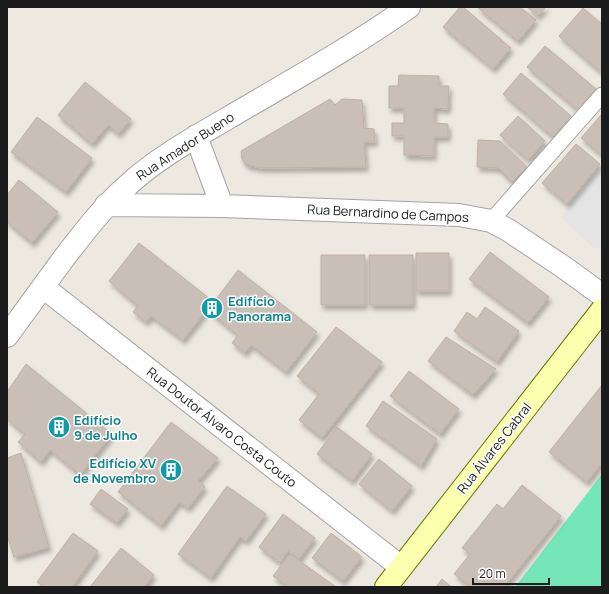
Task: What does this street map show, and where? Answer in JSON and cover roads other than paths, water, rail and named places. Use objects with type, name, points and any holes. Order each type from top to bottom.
[{"type":"main road","name":"Rua Álvares Cabral","points":[[386,587],[602,310]]},
{"type":"street","name":"Rua Amador Bueno","points":[[7,336],[106,205],[134,180],[196,136],[349,47],[409,7]]},
{"type":"street","points":[[196,136],[222,206]]},
{"type":"street","name":"Rua Bernardino de Campos","points":[[106,205],[222,206],[459,215],[491,221],[508,230],[602,295]]},
{"type":"street","name":"Rua Doutor Álvaro Costa Couto","points":[[43,287],[401,567]]},
{"type":"lane","points":[[491,221],[602,95]]},
{"type":"place","name":"Edifício Panorama","points":[[212,308]]},
{"type":"place","name":"Edifício 9 de Julho","points":[[59,427]]},
{"type":"place","name":"Edifício XV de Novembro","points":[[171,470]]}]
